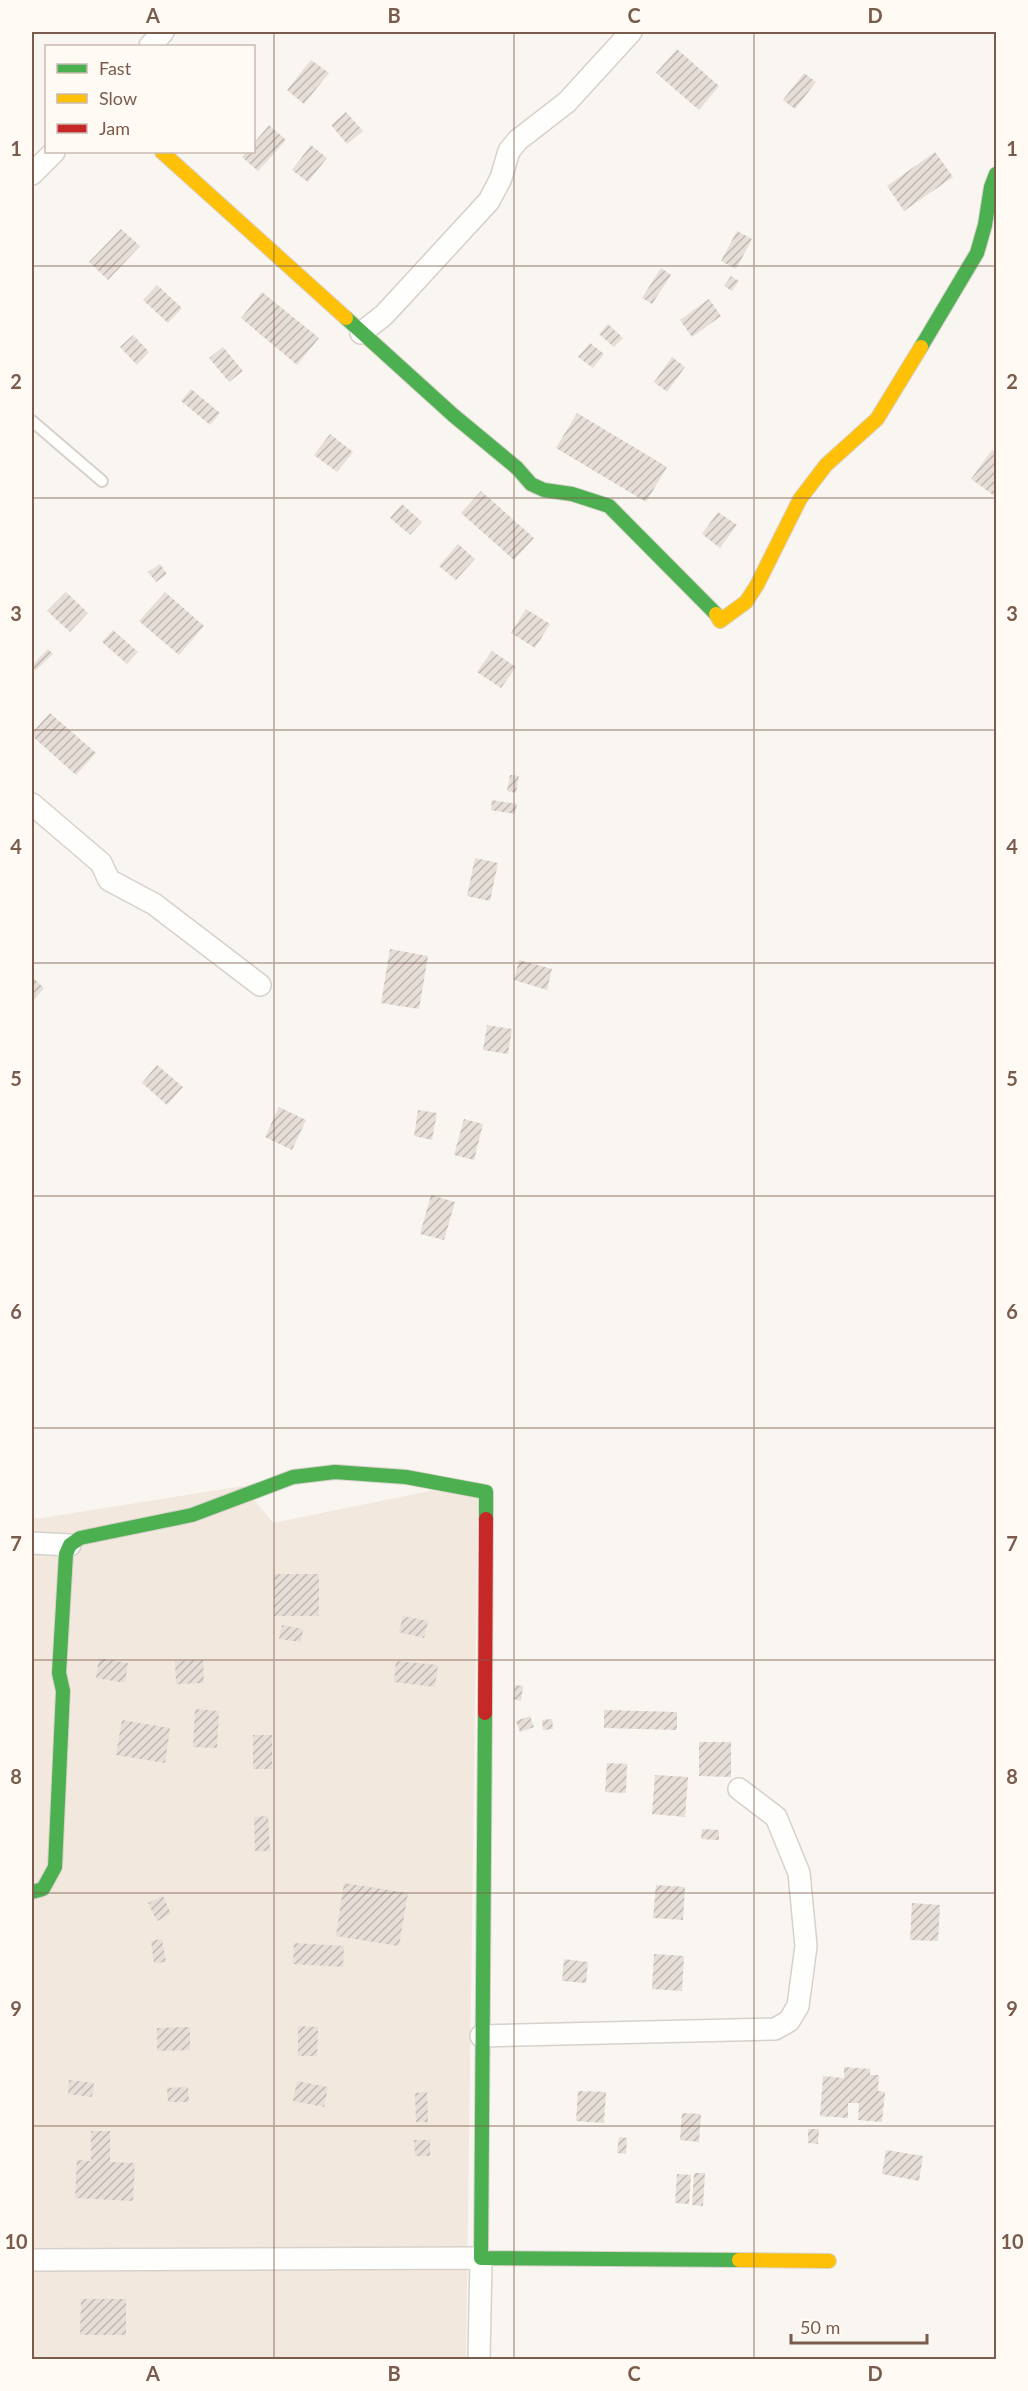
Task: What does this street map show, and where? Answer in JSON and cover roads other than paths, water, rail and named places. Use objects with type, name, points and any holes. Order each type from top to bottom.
[{"type":"street","points":[[151,45],[163,32]]},
{"type":"street","points":[[362,333],[384,315],[489,201],[501,178],[509,151],[518,140],[567,102],[631,32]]},
{"type":"street","points":[[32,174],[53,153]]},
{"type":"street","points":[[163,153],[453,415],[517,468],[531,484],[544,490],[572,494],[609,506],[714,612],[720,621],[746,602],[757,585],[800,499],[826,465],[877,419],[890,398],[977,253],[985,225],[991,187],[996,174]]},
{"type":"street","points":[[32,804],[101,863],[109,880],[154,904],[260,985]]},
{"type":"street","points":[[32,1892],[43,1889],[55,1867],[63,1691],[59,1673],[66,1554],[70,1545],[80,1538],[192,1515],[293,1477],[335,1472],[406,1477],[486,1492],[479,2360]]},
{"type":"street","points":[[32,1543],[70,1545]]},
{"type":"street","points":[[481,2036],[775,2029],[789,2021],[798,2006],[806,1946],[799,1873],[776,1817],[739,1789]]},
{"type":"street","points":[[32,2260],[481,2258],[829,2261]]},
{"type":"lane","points":[[32,421],[102,481]]}]
